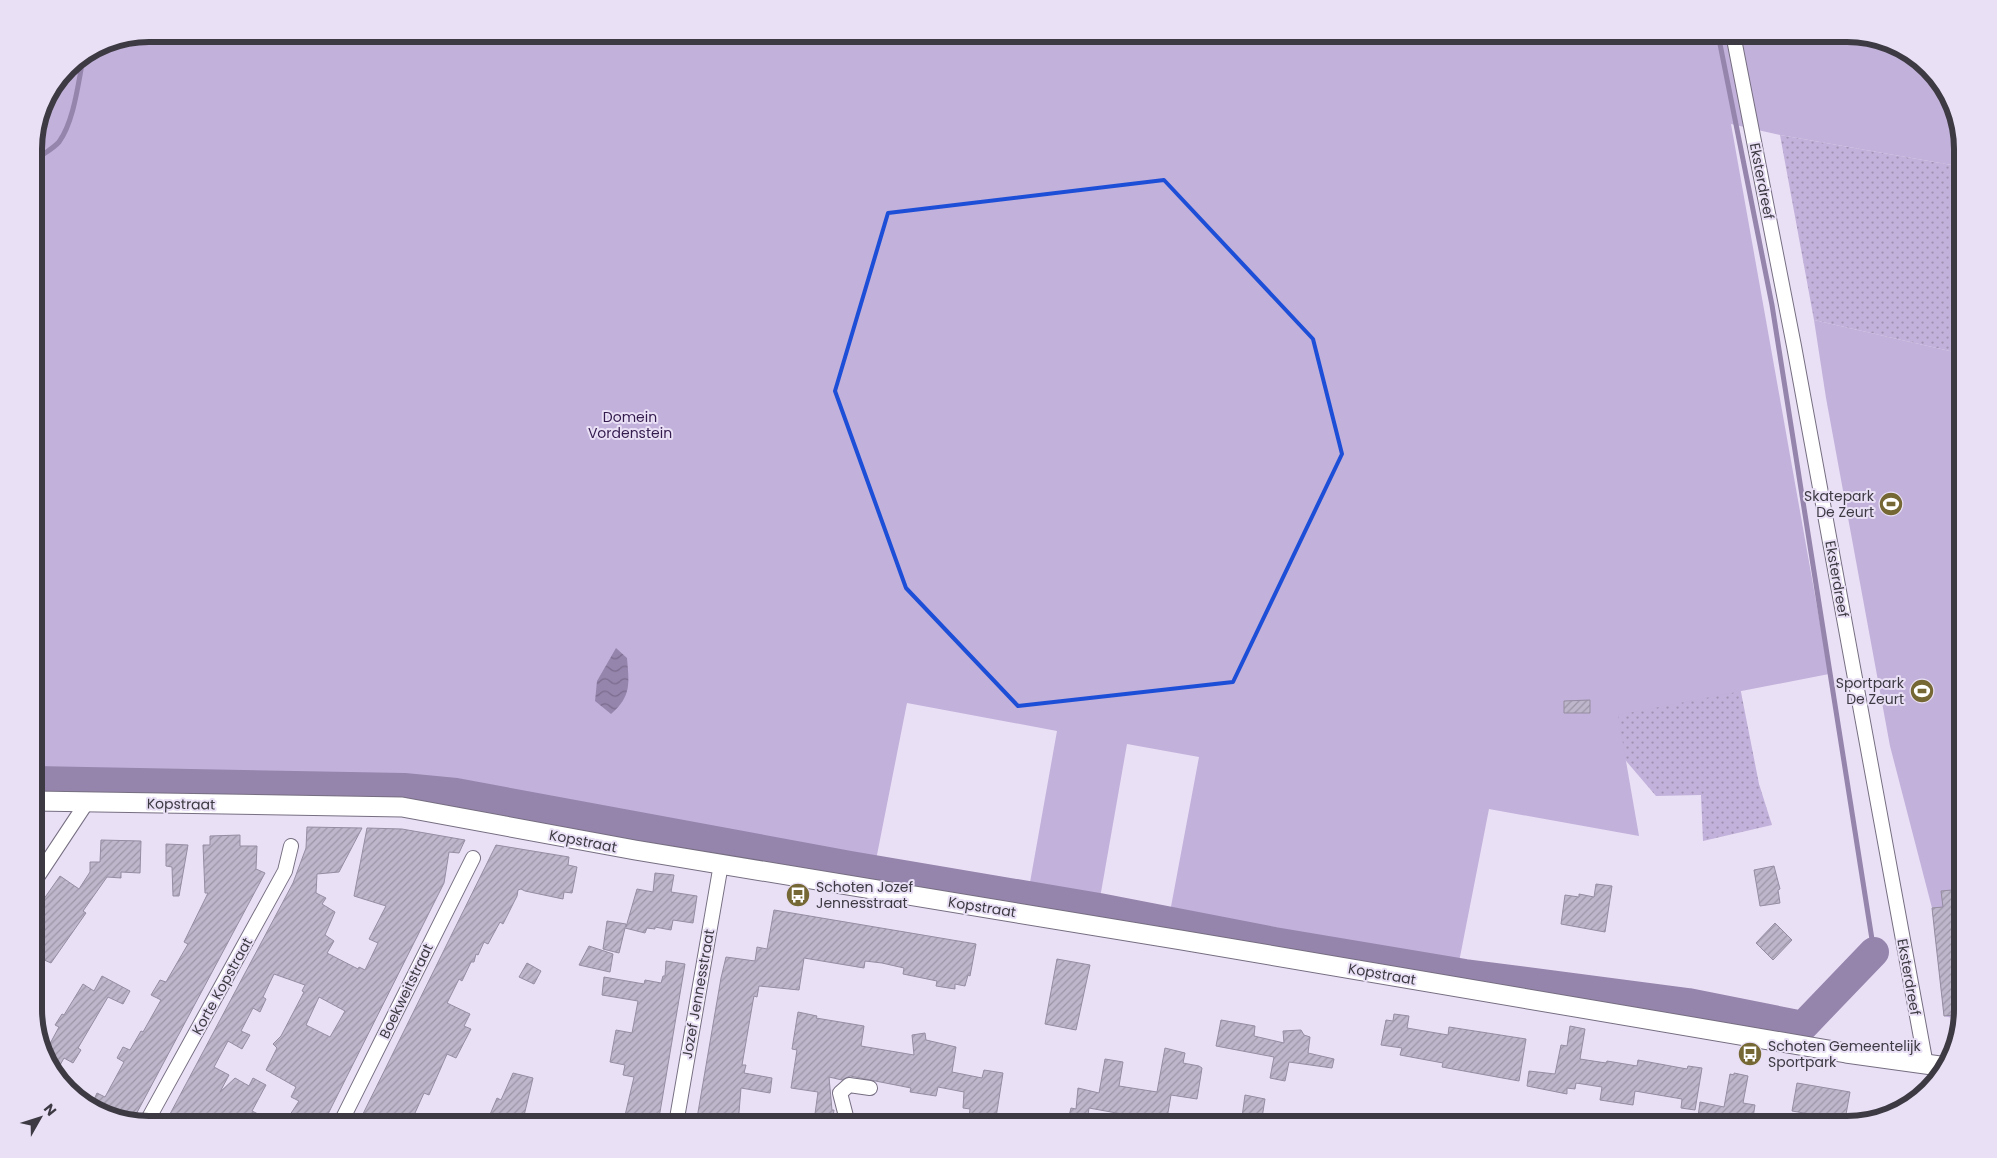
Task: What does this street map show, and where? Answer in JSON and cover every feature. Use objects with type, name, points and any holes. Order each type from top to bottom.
[{"type":"main road","name":"Kopstraat","points":[[43,802],[402,807],[625,849],[1934,1068]]},
{"type":"street","name":"Eksterdreef","points":[[1735,42],[1934,1068]]},
{"type":"street","points":[[43,868],[87,802]]},
{"type":"street","name":"Korte Kopstraat","points":[[150,1116],[285,871],[291,846]]},
{"type":"street","name":"Boekweitstraat","points":[[344,1116],[472,858]]},
{"type":"street","name":"Jozef Jennesstraat","points":[[677,1116],[721,864]]},
{"type":"street","points":[[846,1116],[840,1092],[849,1085],[870,1088]]},
{"type":"highlighted area","points":[[1164,180],[1313,339],[1342,454],[1233,682],[1018,706],[906,588],[835,391],[888,213]]},
{"type":"green space","name":"Domein Vordenstein","points":[[150,42],[1847,42],[1875,46],[1901,57],[1913,65],[1932,84],[1946,109],[1954,136],[1954,165],[1780,135],[1731,124],[1829,674],[1618,715],[1639,836],[1489,809],[1459,962],[1170,912],[1199,757],[1127,744],[1100,898],[1029,888],[1057,731],[907,703],[875,865],[410,785],[43,775],[43,136],[54,102],[69,79],[90,61],[115,48]]},
{"type":"green space","points":[[1780,135],[1954,165],[1954,352],[1814,320]]},
{"type":"green space","name":"Sportpark De Zeurt","points":[[1814,320],[1954,352],[1954,1018],[1944,1016],[1932,908],[1890,746],[1826,398]]},
{"type":"green space","points":[[1696,462],[1759,784],[1772,825],[1703,841],[1701,795],[1656,796],[1568,693]]},
{"type":"water","points":[[616,648],[627,658],[628,689],[623,701],[611,714],[595,701],[597,681]]},
{"type":"building","points":[[1590,700],[1590,713],[1564,713],[1564,701]]},
{"type":"building","points":[[307,827],[362,828],[339,872],[317,874],[316,893],[326,898],[322,904],[335,912],[325,935],[334,941],[327,953],[358,969],[359,967],[365,970],[378,943],[369,939],[386,906],[354,896],[367,828],[402,829],[465,840],[459,853],[449,852],[444,883],[327,1116],[289,1116],[299,1101],[291,1097],[296,1087],[266,1070],[277,1048],[273,1044],[281,1036],[304,992],[302,991],[305,985],[274,974],[263,997],[266,999],[260,1012],[253,1008],[241,1031],[250,1035],[242,1049],[228,1041],[214,1067],[229,1075],[220,1092],[235,1078],[249,1086],[253,1078],[266,1085],[252,1111],[262,1116],[173,1116],[170,1114],[293,883],[306,848]],"holes":[[[319,997],[345,1011],[330,1037],[306,1025]]]},
{"type":"building","points":[[240,835],[240,846],[257,846],[256,869],[265,873],[136,1115],[122,1112],[94,1100],[97,1093],[105,1097],[124,1062],[117,1058],[123,1047],[130,1050],[141,1031],[143,1032],[161,1000],[151,995],[160,980],[166,982],[188,944],[184,942],[208,893],[205,893],[203,845],[210,845],[210,836]]},
{"type":"building","points":[[101,840],[141,841],[140,873],[121,872],[121,878],[107,877],[83,911],[86,913],[51,963],[43,959],[43,900],[60,876],[79,889],[90,872],[90,862],[100,862]]},
{"type":"building","points":[[166,844],[188,845],[179,896],[173,896],[172,867],[166,866]]},
{"type":"building","points":[[496,845],[569,857],[568,865],[577,867],[572,893],[564,892],[563,899],[521,889],[518,890],[517,896],[503,924],[500,922],[488,944],[484,942],[462,981],[459,979],[447,1003],[470,1014],[464,1026],[471,1029],[456,1058],[447,1054],[429,1095],[424,1093],[414,1116],[362,1116]]},
{"type":"building","points":[[1774,866],[1780,889],[1778,890],[1780,903],[1760,906],[1754,870]]},
{"type":"building","points":[[655,873],[674,875],[671,892],[697,896],[693,923],[673,920],[671,930],[655,927],[655,929],[647,928],[645,933],[625,928],[619,953],[603,949],[607,921],[626,924],[626,927],[637,889],[653,892]]},
{"type":"building","points":[[1596,884],[1612,886],[1605,932],[1561,924],[1565,895],[1579,897],[1579,894],[1594,897]]},
{"type":"building","points":[[1954,890],[1954,1015],[1944,1016],[1932,908],[1943,907],[1941,891]]},
{"type":"building","points":[[774,910],[976,944],[970,976],[968,975],[965,986],[955,984],[955,989],[936,986],[937,981],[903,974],[904,968],[882,963],[865,961],[864,968],[804,958],[799,990],[759,986],[757,997],[754,996],[742,1065],[746,1065],[744,1073],[772,1078],[770,1093],[741,1088],[739,1116],[697,1116],[726,957],[755,961],[757,947],[767,949]]},
{"type":"building","points":[[1775,923],[1792,940],[1773,960],[1756,943]]},
{"type":"building","points":[[589,946],[613,954],[610,972],[579,965]]},
{"type":"building","points":[[1057,959],[1090,965],[1076,1030],[1045,1024]]},
{"type":"building","points":[[666,961],[685,964],[659,1116],[625,1116],[634,1077],[623,1075],[625,1065],[610,1062],[616,1030],[632,1033],[638,1001],[602,995],[604,977],[644,984],[645,980],[661,983],[663,976],[665,976]]},
{"type":"building","points":[[527,963],[541,971],[534,984],[519,977]]},
{"type":"building","points":[[102,976],[130,991],[123,1004],[108,997],[78,1048],[81,1050],[73,1063],[64,1058],[60,1066],[49,1045],[59,1027],[55,1025],[62,1014],[64,1015],[83,984],[94,991]]},
{"type":"building","points":[[798,1012],[817,1016],[816,1018],[864,1026],[861,1046],[914,1055],[912,1035],[925,1033],[926,1040],[956,1047],[952,1072],[982,1078],[984,1070],[1003,1073],[996,1116],[969,1116],[970,1109],[963,1108],[964,1092],[938,1087],[936,1096],[910,1092],[911,1088],[850,1076],[842,1080],[829,1077],[833,1116],[815,1116],[818,1092],[791,1088],[797,1050],[792,1049]]},
{"type":"building","points":[[1394,1014],[1409,1016],[1407,1028],[1448,1035],[1449,1027],[1526,1039],[1519,1081],[1442,1067],[1443,1063],[1400,1055],[1402,1048],[1381,1045],[1386,1020],[1393,1021]]},
{"type":"building","points":[[1221,1020],[1255,1026],[1254,1036],[1284,1043],[1283,1031],[1301,1030],[1304,1035],[1310,1037],[1308,1053],[1334,1059],[1332,1068],[1289,1062],[1285,1081],[1270,1078],[1274,1057],[1216,1046]]},
{"type":"building","points":[[1570,1026],[1585,1029],[1580,1059],[1637,1066],[1638,1060],[1687,1069],[1688,1066],[1702,1068],[1695,1110],[1681,1108],[1682,1099],[1635,1091],[1633,1105],[1600,1100],[1602,1087],[1576,1083],[1575,1089],[1567,1088],[1567,1094],[1527,1086],[1529,1071],[1555,1074],[1561,1045],[1567,1046]]},
{"type":"building","points":[[1165,1048],[1185,1053],[1183,1063],[1202,1068],[1197,1099],[1171,1095],[1167,1116],[1122,1116],[1122,1114],[1089,1108],[1088,1116],[1069,1116],[1071,1108],[1076,1109],[1078,1088],[1099,1093],[1105,1059],[1123,1062],[1119,1086],[1157,1092]]},
{"type":"building","points":[[513,1073],[533,1078],[524,1116],[489,1116],[497,1098],[501,1100]]},
{"type":"building","points":[[1734,1073],[1748,1076],[1743,1103],[1755,1105],[1753,1116],[1698,1116],[1700,1102],[1724,1107],[1730,1074],[1734,1075]]},
{"type":"building","points":[[1797,1083],[1850,1092],[1846,1116],[1821,1116],[1792,1111]]},
{"type":"building","points":[[1245,1095],[1265,1099],[1262,1116],[1242,1116]]},
{"type":"waterway","points":[[1720,42],[1772,305],[1874,952]]},
{"type":"waterway","points":[[43,154],[59,142],[68,124],[81,67]]},
{"type":"waterway","points":[[43,781],[404,788],[456,793],[850,866],[1099,908],[1274,942],[1465,974],[1688,1003],[1803,1026],[1874,952]]},
{"type":"place","name":"Skatepark De Zeurt","points":[[1891,504]]},
{"type":"place","name":"Sportpark De Zeurt","points":[[1922,691]]},
{"type":"place","name":"Schoten Jozef Jennesstraat","points":[[798,895]]},
{"type":"place","name":"Schoten Gemeentelijk Sportpark","points":[[1750,1054]]}]
